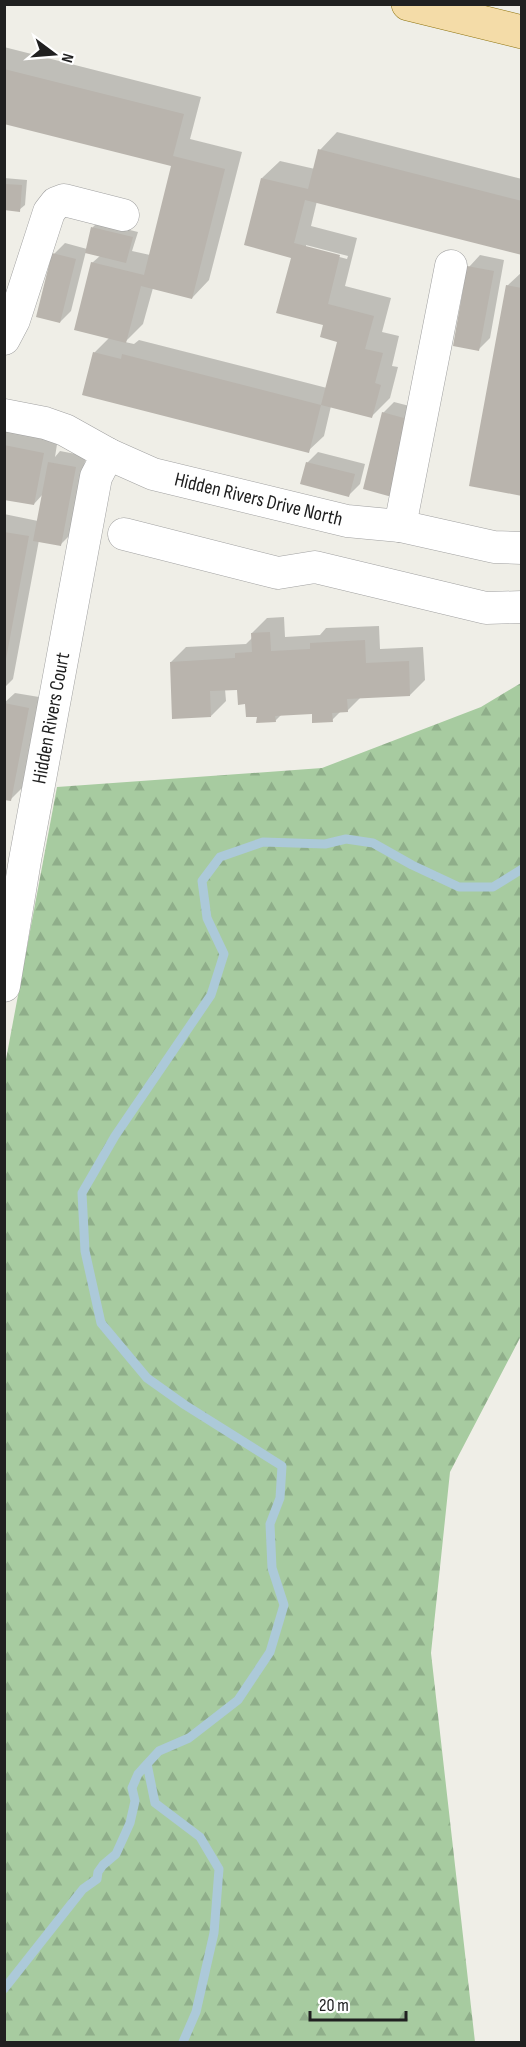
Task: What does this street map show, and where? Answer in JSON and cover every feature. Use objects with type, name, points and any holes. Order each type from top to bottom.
[{"type":"main road","points":[[408,4],[522,32]]},
{"type":"lane","points":[[4,339],[14,320],[49,212],[56,203],[64,200],[123,215]]},
{"type":"lane","points":[[400,526],[451,266]]},
{"type":"lane","name":"Hidden Rivers Drive North","points":[[4,415],[45,423],[65,430],[108,454],[153,474],[347,521],[400,526],[494,547],[522,548]]},
{"type":"lane","name":"Hidden Rivers Court","points":[[4,986],[15,858],[96,477],[108,454]]},
{"type":"lane","points":[[124,534],[278,573],[315,567],[486,608],[522,607]]},
{"type":"green space","points":[[521,683],[521,1336],[450,1472],[431,1653],[475,2042],[5,2042],[4,1070],[57,787],[322,768],[481,707]]},
{"type":"building","points":[[4,69],[184,114],[173,156],[225,169],[192,299],[141,286],[126,343],[74,330],[91,262],[144,275],[171,166],[4,124]]},
{"type":"building","points":[[318,149],[522,201],[522,255],[305,200],[294,243],[340,255],[328,304],[374,316],[365,349],[383,353],[375,383],[381,385],[372,418],[321,405],[337,342],[320,337],[323,325],[276,313],[291,258],[244,245],[261,178],[308,189]]},
{"type":"building","points":[[4,184],[22,185],[20,212],[4,210]]},
{"type":"building","points":[[91,227],[133,237],[126,263],[85,253]]},
{"type":"building","points":[[52,253],[76,259],[60,323],[36,317]]},
{"type":"building","points":[[467,266],[494,271],[479,351],[453,346]]},
{"type":"building","points":[[506,285],[522,288],[522,496],[469,486]]},
{"type":"building","points":[[93,352],[121,359],[122,354],[321,405],[309,453],[82,395]]},
{"type":"building","points":[[382,412],[411,420],[392,497],[363,489]]},
{"type":"building","points":[[4,445],[44,453],[34,505],[4,500]]},
{"type":"building","points":[[48,462],[76,467],[61,546],[33,541]]},
{"type":"building","points":[[306,462],[355,474],[349,497],[300,484]]},
{"type":"building","points":[[4,532],[29,536],[6,659],[4,659]]},
{"type":"building","points":[[270,632],[271,651],[310,649],[310,643],[365,640],[366,663],[409,661],[410,696],[347,699],[348,712],[332,713],[333,722],[312,723],[312,714],[275,716],[276,722],[256,723],[257,717],[246,717],[245,704],[238,705],[237,690],[210,691],[211,717],[172,719],[170,662],[235,658],[235,653],[252,652],[251,633]]},
{"type":"building","points":[[4,703],[29,708],[11,801],[4,800]]},
{"type":"waterway","points":[[183,2042],[196,2012],[214,1933],[219,1869],[200,1837],[155,1803],[147,1764],[159,1751],[189,1738],[238,1700],[270,1652],[284,1605],[272,1568],[270,1524],[280,1498],[282,1466],[185,1405],[147,1378],[101,1323],[85,1251],[82,1193],[115,1136],[211,995],[224,954],[207,918],[202,881],[220,857],[263,842],[325,844],[346,839],[373,843],[412,865],[459,887],[493,887],[522,869]]},
{"type":"waterway","points":[[4,1989],[83,1889],[97,1879],[98,1872],[103,1865],[116,1854],[130,1823],[135,1801],[132,1788],[138,1774],[147,1764]]}]
